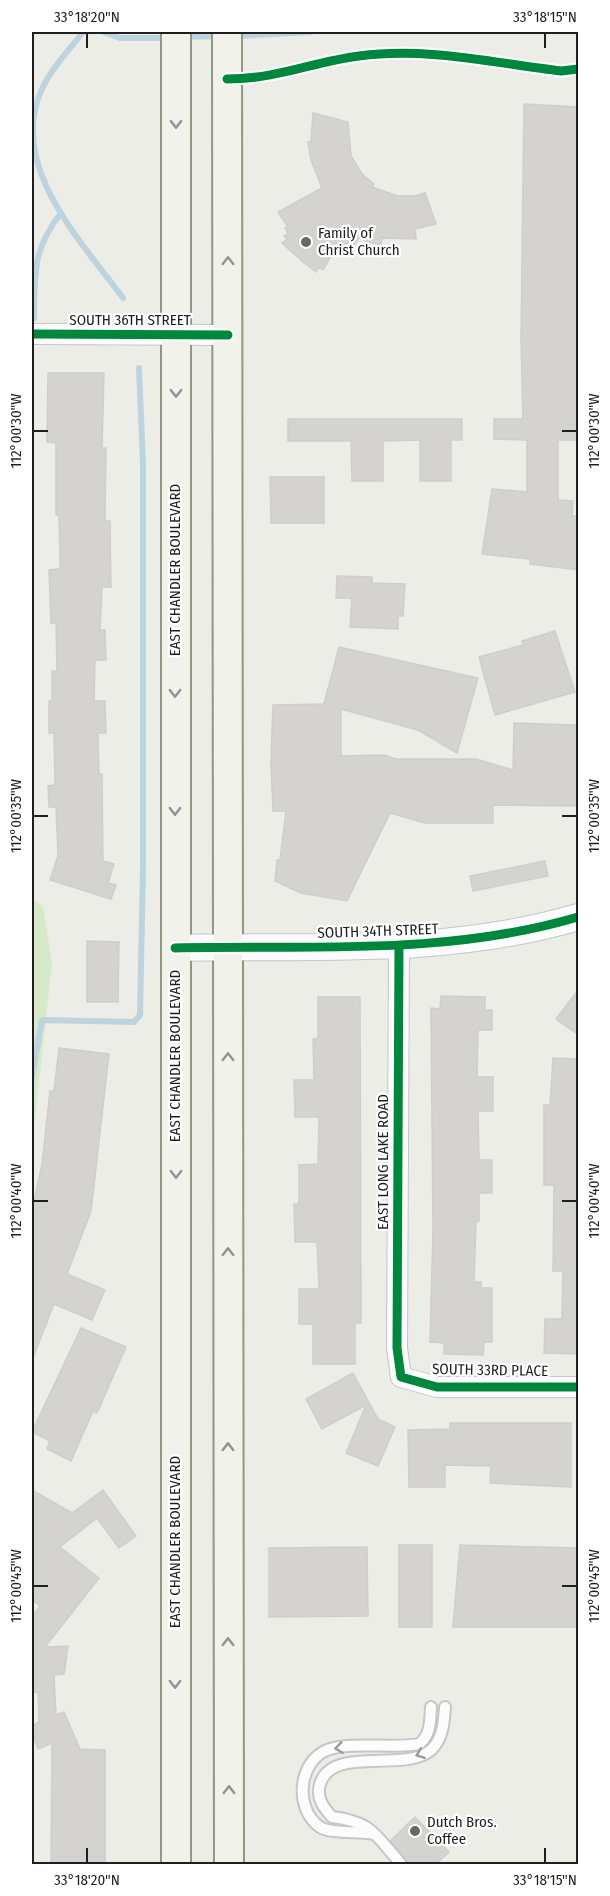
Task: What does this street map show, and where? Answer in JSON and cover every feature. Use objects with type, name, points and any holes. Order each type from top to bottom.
[{"type":"main road","name":"EAST CHANDLER BOULEVARD","points":[[176,32],[176,1864]]},
{"type":"main road","points":[[227,32],[229,1864]]},
{"type":"street","name":"SOUTH 36TH STREET","points":[[32,334],[228,335]]},
{"type":"street","name":"SOUTH 34TH STREET","points":[[175,948],[399,946],[478,940],[538,929],[579,917]]},
{"type":"street","name":"EAST LONG LAKE ROAD","points":[[399,946],[397,1348],[401,1377]]},
{"type":"street","name":"SOUTH 33RD PLACE","points":[[401,1377],[437,1387],[579,1387]]},
{"type":"lane","points":[[374,1834],[321,1828],[310,1817],[304,1803],[302,1788],[305,1772],[312,1761],[326,1750],[340,1747],[419,1744],[425,1739],[430,1725],[431,1707]]},
{"type":"lane","points":[[401,1864],[369,1826],[357,1821],[332,1817],[322,1805],[318,1794],[320,1782],[329,1770],[342,1764],[422,1756],[438,1741],[443,1731],[446,1707]]},
{"type":"green space","points":[[32,899],[43,906],[52,963],[32,1148]]},
{"type":"building","points":[[524,104],[579,107],[579,371],[576,440],[558,440],[558,500],[573,501],[572,516],[579,516],[579,570],[530,564],[530,559],[482,554],[492,489],[527,492],[527,440],[494,439],[494,419],[523,419],[521,340]]},
{"type":"building","points":[[313,113],[348,122],[351,156],[362,174],[374,184],[372,187],[398,196],[415,196],[425,193],[436,224],[415,229],[416,239],[382,238],[381,246],[358,238],[353,249],[347,247],[343,256],[334,251],[323,270],[319,267],[316,272],[303,262],[282,243],[287,239],[284,236],[288,234],[285,228],[288,227],[278,212],[322,188],[311,160],[308,142],[311,141]]},
{"type":"building","points":[[48,373],[104,373],[102,448],[106,448],[105,521],[110,521],[111,587],[102,587],[100,630],[105,630],[106,660],[95,660],[94,701],[105,701],[106,733],[98,733],[99,774],[102,774],[103,861],[114,864],[108,883],[116,885],[111,899],[50,880],[58,856],[56,807],[49,807],[48,786],[55,785],[54,733],[49,733],[49,701],[52,701],[52,671],[57,671],[56,623],[51,623],[49,570],[60,569],[60,557],[59,515],[56,515],[56,443],[47,442]]},
{"type":"building","points":[[288,419],[462,419],[462,440],[451,440],[451,481],[420,481],[420,440],[383,441],[383,481],[352,481],[351,441],[288,441]]},
{"type":"building","points":[[270,477],[324,477],[324,523],[271,523]]},
{"type":"building","points":[[337,576],[372,577],[372,583],[405,584],[403,616],[398,616],[398,629],[350,627],[352,598],[336,598]]},
{"type":"building","points":[[555,631],[575,692],[495,715],[479,657],[523,645],[522,641]]},
{"type":"building","points":[[339,647],[478,678],[457,753],[418,730],[341,709],[341,756],[384,755],[396,759],[476,759],[513,770],[514,723],[576,725],[579,806],[493,805],[493,823],[425,823],[390,813],[347,901],[301,893],[275,881],[286,811],[273,811],[271,762],[273,705],[324,704]]},
{"type":"building","points":[[545,861],[548,876],[473,891],[470,876]]},
{"type":"building","points":[[87,941],[119,942],[118,1002],[87,1002]]},
{"type":"building","points":[[579,989],[579,1035],[556,1019]]},
{"type":"building","points":[[441,996],[485,997],[485,1010],[492,1010],[492,1030],[478,1030],[477,1077],[493,1077],[493,1111],[478,1111],[479,1160],[492,1160],[492,1193],[479,1193],[479,1221],[476,1221],[474,1282],[481,1282],[481,1288],[492,1288],[492,1342],[484,1342],[483,1355],[444,1354],[444,1343],[430,1342],[433,1230],[431,1008],[440,1009]]},
{"type":"building","points":[[318,997],[360,997],[361,1323],[355,1323],[355,1364],[313,1364],[313,1324],[299,1324],[299,1289],[319,1289],[317,1242],[295,1242],[294,1204],[299,1204],[299,1165],[318,1164],[319,1117],[295,1117],[294,1080],[314,1080],[313,1039],[318,1038]]},
{"type":"building","points":[[59,1048],[109,1054],[91,1211],[67,1274],[105,1290],[92,1320],[54,1304],[33,1358],[32,1210],[42,1164],[50,1091],[54,1091]]},
{"type":"building","points":[[553,1058],[579,1059],[579,1354],[544,1353],[545,1319],[562,1319],[563,1271],[553,1271],[554,1185],[544,1185],[544,1105],[550,1105]]},
{"type":"building","points":[[81,1328],[126,1347],[97,1413],[93,1411],[71,1461],[47,1449],[50,1441],[32,1432]]},
{"type":"building","points":[[353,1373],[378,1419],[395,1427],[378,1466],[346,1453],[366,1405],[322,1429],[306,1399]]},
{"type":"building","points":[[450,1423],[571,1423],[571,1487],[490,1483],[491,1466],[445,1465],[445,1487],[409,1487],[408,1430],[450,1429]]},
{"type":"building","points":[[32,1490],[72,1513],[103,1490],[136,1536],[119,1548],[97,1518],[60,1547],[99,1578],[45,1647],[68,1646],[64,1674],[54,1675],[56,1715],[64,1712],[80,1749],[105,1750],[105,1864],[51,1864],[52,1743],[38,1749],[32,1732],[32,1726],[39,1722],[38,1692],[32,1693],[32,1616],[40,1606],[32,1600]]},
{"type":"building","points":[[399,1545],[432,1545],[432,1627],[399,1627]]},
{"type":"building","points":[[460,1545],[579,1548],[579,1627],[453,1627]]},
{"type":"building","points":[[367,1547],[368,1616],[269,1617],[269,1548]]},
{"type":"building","name":"Dutch Bros. Coffee","points":[[415,1817],[449,1852],[436,1864],[408,1864],[391,1840]]},
{"type":"waterway","points":[[83,32],[55,68],[41,91],[33,119],[34,148],[42,175],[54,202],[70,228],[123,298]]},
{"type":"waterway","points":[[104,32],[120,38],[168,38]]},
{"type":"waterway","points":[[235,36],[311,32]]},
{"type":"waterway","points":[[184,37],[219,36]]},
{"type":"waterway","points":[[34,318],[37,262],[45,239],[61,213]]},
{"type":"waterway","points":[[32,1078],[42,1020],[134,1022],[140,1015],[143,867],[143,464],[139,368]]},
{"type":"cycle path","points":[[227,79],[263,76],[359,56],[410,53],[460,57],[561,71],[578,69]]},
{"type":"cycle path","points":[[32,334],[228,335]]},
{"type":"cycle path","points":[[175,948],[328,947],[429,943],[479,938],[578,917]]},
{"type":"cycle path","points":[[399,947],[397,1348],[401,1377],[437,1387],[578,1387]]},
{"type":"place","name":"Family of Christ Church","points":[[306,242]]},
{"type":"place","name":"Dutch Bros. Coffee","points":[[415,1831]]}]
